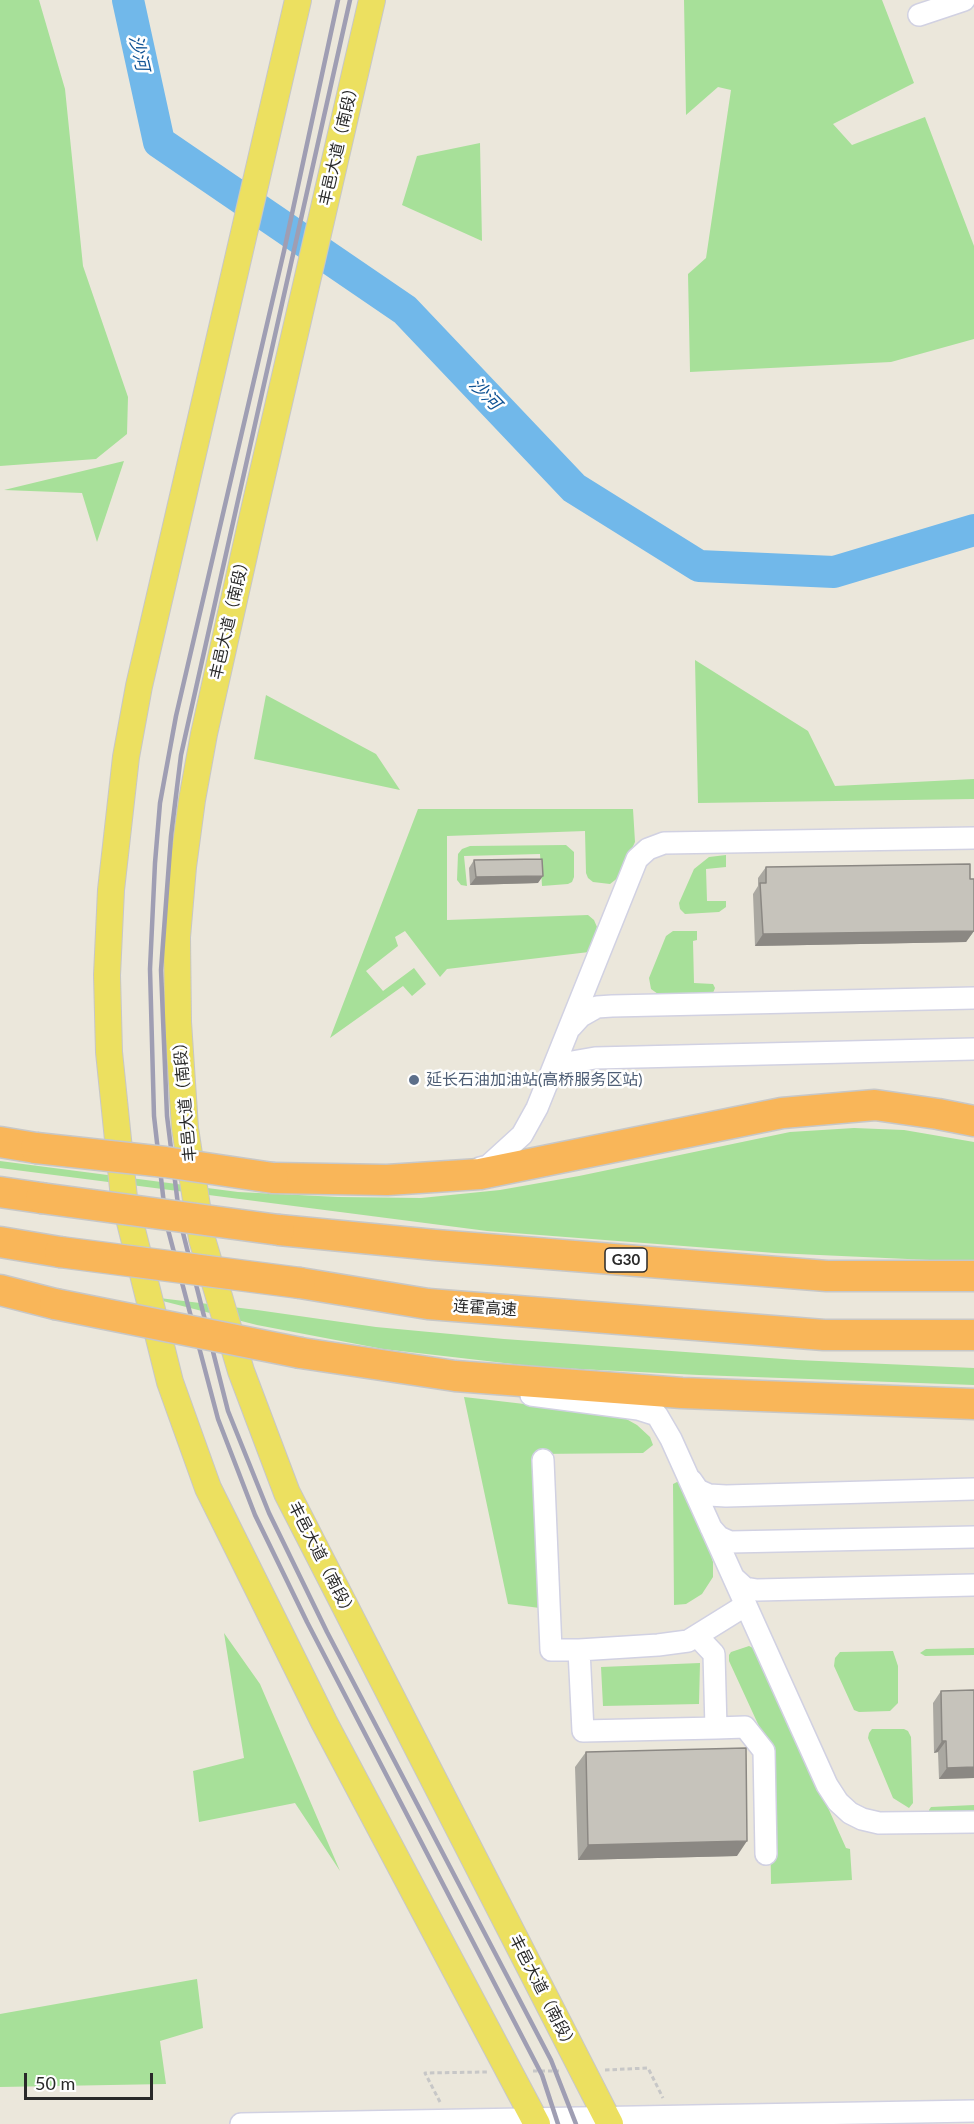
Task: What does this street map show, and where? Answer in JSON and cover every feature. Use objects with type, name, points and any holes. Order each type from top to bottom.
[{"type":"highway","points":[[0,1142],[273,1178],[387,1180],[459,1175],[513,1167],[782,1113],[875,1105],[974,1121]]},
{"type":"highway","name":"G30","points":[[0,1191],[279,1230],[435,1245],[827,1276],[974,1276]]},
{"type":"highway","name":"连霍高速","points":[[0,1242],[300,1283],[428,1304],[813,1334],[974,1335]]},
{"type":"highway","points":[[0,1290],[55,1304],[301,1353],[455,1376],[682,1393],[974,1404]]},
{"type":"main road","points":[[298,0],[139,686],[126,757],[111,890],[106,975],[109,1052],[124,1198],[170,1382],[208,1488],[324,1722],[536,2121]]},
{"type":"main road","name":"丰邑大道（南段）","points":[[372,0],[253,515],[204,734],[194,789],[183,867],[177,937],[178,1022],[185,1128],[202,1239],[241,1371],[287,1493],[608,2121]]},
{"type":"street","points":[[919,15],[964,0]]},
{"type":"street","points":[[459,1175],[488,1166],[522,1135],[551,1078],[638,859],[648,849],[664,843],[974,838]]},
{"type":"street","points":[[569,1029],[581,1016],[597,1007],[974,999]]},
{"type":"street","points":[[551,1078],[572,1062],[595,1058],[974,1049]]},
{"type":"street","points":[[417,1370],[446,1382],[638,1409],[657,1415],[671,1439],[827,1785],[838,1803],[862,1820],[879,1823],[974,1822]]},
{"type":"street","points":[[543,1461],[551,1650],[658,1646],[688,1641],[746,1605]]},
{"type":"street","points":[[688,1478],[698,1490],[710,1495],[974,1490]]},
{"type":"street","points":[[711,1527],[719,1537],[730,1542],[974,1537]]},
{"type":"street","points":[[734,1578],[745,1588],[757,1590],[974,1585]]},
{"type":"street","points":[[698,1636],[714,1654],[716,1728]]},
{"type":"street","points":[[579,1650],[583,1731],[745,1727],[764,1751],[766,1854]]},
{"type":"street","points":[[241,2124],[449,2120],[608,2121],[672,2116],[974,2110]]},
{"type":"path","points":[[449,2120],[425,2073],[648,2068],[672,2116]]},
{"type":"green space","points":[[0,0],[39,0],[65,89],[83,266],[128,397],[127,434],[96,459],[0,466]]},
{"type":"green space","points":[[684,0],[882,0],[914,83],[833,124],[852,145],[925,117],[974,246],[974,339],[891,362],[690,372],[688,274],[706,258],[731,90],[718,87],[686,115]]},
{"type":"green space","points":[[480,143],[482,241],[402,205],[417,156]]},
{"type":"green space","points":[[124,461],[97,542],[82,493],[4,490]]},
{"type":"green space","points":[[695,660],[808,731],[835,786],[974,779],[974,799],[698,803]]},
{"type":"green space","points":[[266,695],[376,754],[400,790],[254,759]]},
{"type":"green space","points":[[418,809],[633,809],[635,842],[619,877],[610,884],[593,882],[588,878],[585,831],[447,836],[447,920],[588,915],[597,927],[589,952],[447,969],[440,977],[405,931],[395,937],[398,946],[366,971],[383,991],[414,968],[426,984],[412,996],[403,986],[330,1038]]},
{"type":"green space","points":[[566,845],[574,852],[574,877],[568,884],[542,886],[540,854],[464,856],[467,886],[461,885],[457,880],[458,854],[462,849],[470,846]]},
{"type":"green space","points":[[726,855],[726,867],[706,869],[707,901],[726,901],[726,907],[719,912],[685,914],[680,909],[679,903],[694,869],[709,857]]},
{"type":"green space","points":[[673,931],[697,931],[697,940],[693,941],[694,983],[713,984],[715,988],[713,993],[709,995],[658,994],[651,989],[649,978],[666,936]]},
{"type":"green space","points":[[854,1128],[904,1130],[974,1142],[974,1262],[775,1253],[487,1231],[0,1168],[0,1161],[238,1192],[421,1198],[500,1190],[579,1176],[790,1132]]},
{"type":"green space","points":[[143,1296],[376,1327],[504,1339],[797,1360],[974,1368],[974,1385],[539,1367],[383,1349],[257,1325]]},
{"type":"green space","points":[[464,1397],[619,1415],[637,1425],[650,1437],[653,1445],[643,1453],[537,1454],[540,1608],[508,1604]]},
{"type":"green space","points":[[677,1482],[708,1546],[713,1562],[713,1577],[702,1594],[686,1604],[674,1605],[673,1484]]},
{"type":"green space","points":[[224,1633],[260,1684],[340,1871],[295,1803],[199,1822],[193,1771],[244,1758]]},
{"type":"green space","points":[[749,1646],[759,1653],[846,1848],[850,1849],[852,1880],[771,1884],[769,1748],[729,1661],[731,1652]]},
{"type":"green space","points":[[974,1648],[974,1655],[925,1656],[920,1653],[926,1649]]},
{"type":"green space","points":[[893,1651],[898,1666],[898,1703],[890,1711],[859,1712],[854,1710],[834,1666],[835,1658],[840,1652]]},
{"type":"green space","points":[[700,1663],[699,1704],[603,1706],[601,1667]]},
{"type":"green space","points":[[872,1729],[904,1729],[911,1737],[913,1803],[909,1808],[893,1798],[868,1738]]},
{"type":"green space","points":[[974,1805],[974,1814],[929,1813],[931,1807]]},
{"type":"green space","points":[[197,1979],[203,2028],[160,2041],[166,2084],[0,2087],[0,2014]]},
{"type":"building","points":[[542,859],[543,876],[476,877],[474,860]]},
{"type":"building","points":[[970,864],[970,879],[974,879],[974,931],[763,934],[760,883],[766,883],[766,867]]},
{"type":"building","points":[[974,1690],[974,1767],[947,1768],[946,1741],[942,1741],[941,1691]]},
{"type":"building","points":[[746,1748],[747,1841],[588,1845],[586,1752]]},
{"type":"waterway","name":"沙河","points":[[128,0],[159,142],[405,310],[574,488],[699,566],[834,572],[974,530]]},
{"type":"railway","points":[[338,0],[284,251],[176,716],[160,803],[150,969],[154,1116],[166,1222],[218,1419],[255,1515],[307,1622],[542,2075],[558,2124]]},
{"type":"railway","points":[[350,0],[181,755],[171,836],[161,970],[167,1116],[180,1221],[228,1411],[269,1513],[327,1632],[551,2060],[576,2124]]},
{"type":"place","name":"延长石油加油站(高桥服务区站)","points":[[414,1080]]}]
